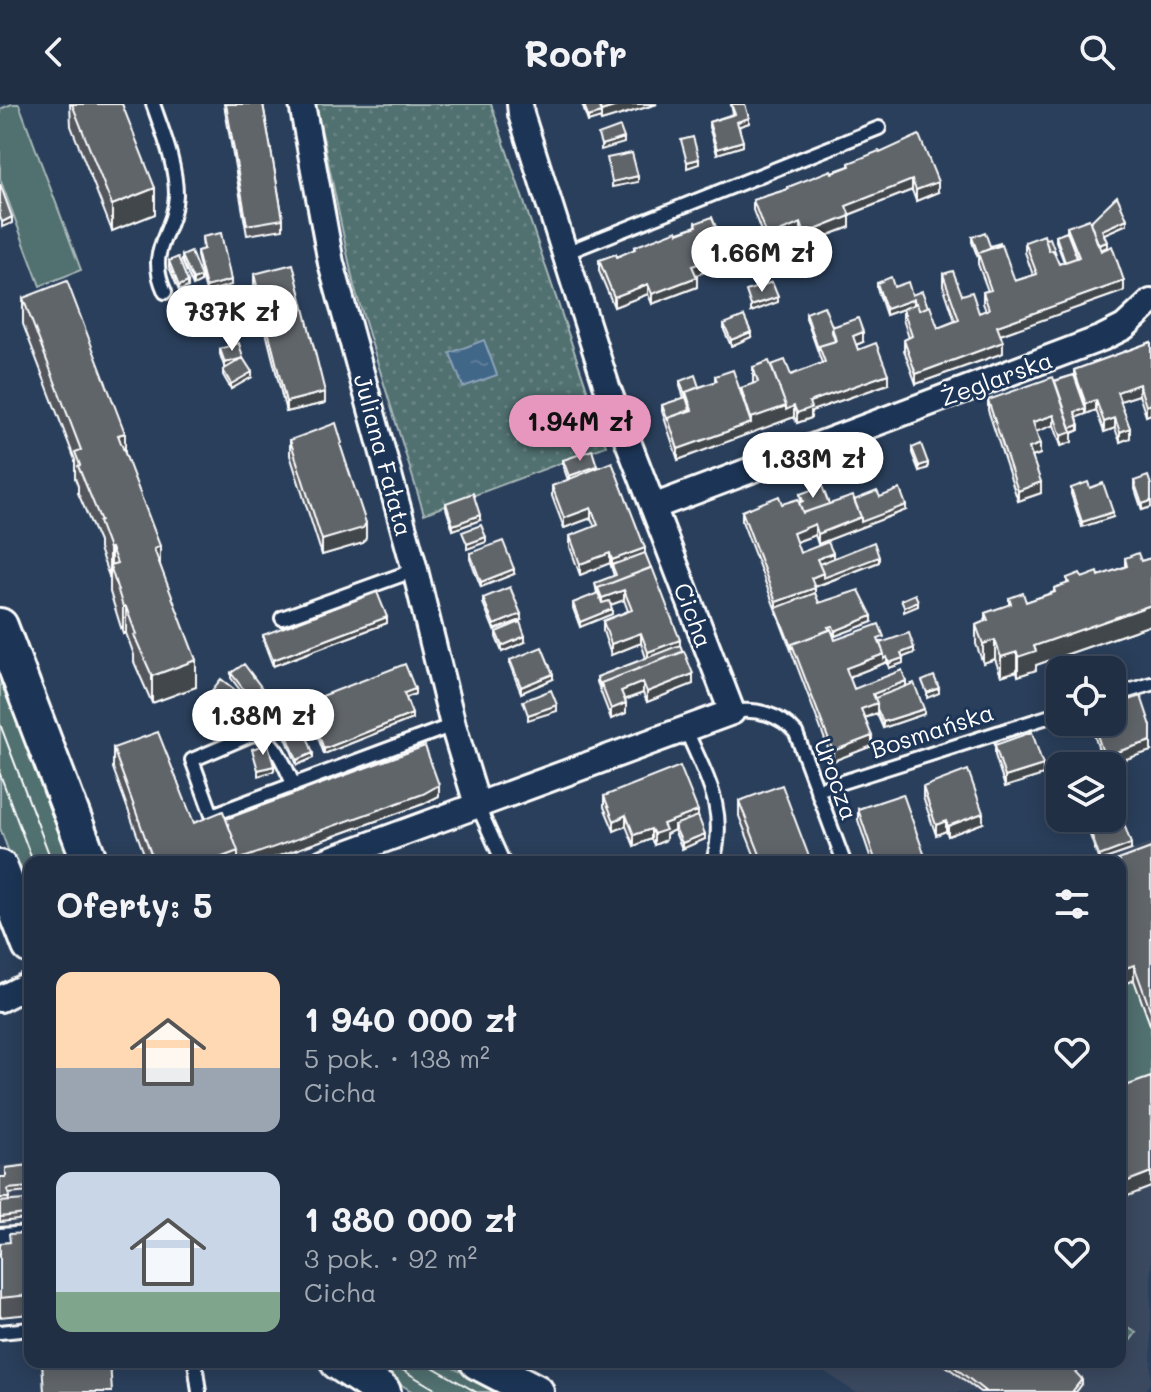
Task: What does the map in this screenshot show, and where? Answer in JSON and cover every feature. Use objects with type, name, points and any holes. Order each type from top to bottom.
[{"type":"street","name":"Juliana Fałata","points":[[302,104],[331,263],[415,570],[453,725],[477,804]]},
{"type":"street","name":"Cicha","points":[[520,104],[607,387],[732,712]]},
{"type":"street","name":"Żeglarska","points":[[653,507],[1102,338],[1124,327],[1151,302]]},
{"type":"street","points":[[0,626],[88,856]]},
{"type":"street","points":[[339,856],[732,712]]},
{"type":"street","points":[[0,868],[24,930]]},
{"type":"street","points":[[0,999],[24,987]]},
{"type":"street","points":[[0,1241],[24,1239]]},
{"type":"street","points":[[347,1368],[383,1392]]},
{"type":"street","points":[[490,1368],[536,1392]]},
{"type":"lane","points":[[153,104],[169,152],[176,193],[175,208],[158,251],[158,274],[165,292]]},
{"type":"lane","points":[[565,253],[879,128]]},
{"type":"lane","points":[[282,618],[415,570]]},
{"type":"lane","points":[[1126,692],[1151,684]]},
{"type":"lane","name":"Urocza","points":[[732,712],[755,711],[791,726],[842,856]]},
{"type":"lane","name":"Bosmańska","points":[[817,790],[1046,717]]},
{"type":"lane","points":[[294,785],[274,747],[259,734],[192,760],[212,815],[294,785],[453,725]]},
{"type":"lane","points":[[686,730],[719,813],[715,856]]},
{"type":"lane","points":[[477,804],[500,856]]},
{"type":"lane","points":[[0,1332],[24,1330]]},
{"type":"lane","points":[[196,1368],[199,1392]]},
{"type":"shaded area","points":[[1151,843],[1151,1382],[1144,1392],[855,1392],[819,1368],[1126,1368],[1126,856],[1114,856]]},
{"type":"shaded area","points":[[24,1164],[24,1239],[0,1241],[0,1166]]},
{"type":"green space","points":[[19,104],[81,270],[40,286],[0,179],[0,109]]},
{"type":"green space","points":[[316,104],[491,104],[606,446],[424,514],[354,286]]},
{"type":"green space","points":[[0,672],[69,856],[24,856],[24,893],[0,828]]},
{"type":"green space","points":[[1134,980],[1151,1027],[1151,1092],[1126,1101],[1126,983]]},
{"type":"green space","points":[[1126,1326],[1136,1333],[1126,1346]]},
{"type":"green space","points":[[375,1368],[454,1368],[497,1392],[413,1392]]},
{"type":"water","points":[[484,340],[497,375],[463,387],[450,353]]},
{"type":"building","points":[[72,104],[122,104],[155,188],[112,205]]},
{"type":"building","points":[[226,104],[263,104],[283,219],[247,225]]},
{"type":"building","points":[[584,104],[598,104],[601,113],[588,117]]},
{"type":"building","points":[[599,104],[623,104],[601,111]]},
{"type":"building","points":[[731,104],[745,104],[749,118],[737,122],[743,141],[717,149],[709,122],[735,114]]},
{"type":"building","points":[[620,127],[624,138],[601,145],[598,135]]},
{"type":"building","points":[[919,135],[938,182],[916,190],[912,180],[846,206],[850,216],[805,234],[801,223],[767,237],[753,200],[789,189],[831,170],[832,173],[850,166],[849,163]]},
{"type":"building","points":[[693,137],[699,159],[687,162],[681,140]]},
{"type":"building","points":[[632,153],[638,176],[612,182],[607,158]]},
{"type":"building","points":[[0,184],[12,217],[2,222],[0,217]]},
{"type":"building","points":[[1117,196],[1127,219],[1102,230],[1107,242],[1098,245],[1090,222]]},
{"type":"building","points":[[712,217],[726,253],[692,266],[697,277],[652,294],[648,284],[614,297],[599,260],[616,254],[617,257],[634,247],[677,230],[678,233],[697,226],[696,223]]},
{"type":"building","points":[[1089,219],[1101,251],[1112,246],[1124,281],[997,326],[1003,342],[916,374],[904,340],[912,336],[903,309],[917,303],[919,310],[930,306],[938,328],[959,320],[943,274],[953,271],[962,295],[972,292],[979,313],[989,309],[983,292],[991,290],[978,253],[1002,245],[1015,281],[1037,274],[1025,242],[1044,235],[1049,251],[1053,250],[1059,264],[1079,257],[1067,227]]},
{"type":"building","points":[[985,232],[990,246],[1000,245],[978,253],[972,237]]},
{"type":"building","points":[[1067,232],[1077,258],[1065,262],[1056,236]]},
{"type":"building","points":[[221,233],[231,280],[206,287],[197,251],[204,249],[202,237]]},
{"type":"building","points":[[1050,238],[1056,254],[1053,250],[1049,251],[1045,239]]},
{"type":"building","points":[[191,252],[201,277],[193,280],[182,256]]},
{"type":"building","points":[[178,257],[188,282],[179,286],[169,261]]},
{"type":"building","points":[[293,264],[325,392],[286,402],[254,274]]},
{"type":"building","points":[[891,277],[894,287],[908,282],[912,295],[922,291],[928,307],[919,310],[914,299],[886,309],[877,283]]},
{"type":"building","points":[[67,281],[125,433],[118,435],[160,546],[154,549],[196,660],[152,676],[126,607],[123,607],[110,565],[117,563],[78,466],[75,452],[81,450],[23,298]]},
{"type":"building","points":[[772,282],[778,297],[751,306],[746,291]]},
{"type":"building","points":[[824,306],[835,341],[819,346],[819,351],[806,313]]},
{"type":"building","points":[[744,316],[751,332],[731,340],[724,324]]},
{"type":"building","points":[[858,318],[863,332],[853,336],[858,350],[876,343],[888,374],[809,402],[811,408],[797,413],[794,406],[786,410],[771,365],[785,360],[791,375],[825,362],[819,346],[836,341],[832,327]]},
{"type":"building","points":[[1151,342],[1151,404],[1146,406],[1139,384],[1117,392],[1130,428],[1120,432],[1115,418],[1104,422],[1096,400],[1086,404],[1074,370]]},
{"type":"building","points":[[239,343],[243,358],[225,363],[220,349]]},
{"type":"building","points":[[243,358],[252,372],[231,384],[223,370]]},
{"type":"building","points":[[769,361],[786,406],[751,418],[741,388],[758,382],[753,367]]},
{"type":"building","points":[[733,370],[751,423],[678,449],[668,418],[692,410],[686,392],[717,381],[715,376]]},
{"type":"building","points":[[695,375],[699,387],[686,392],[686,397],[680,381]]},
{"type":"building","points":[[1074,375],[1086,409],[1075,412],[1079,425],[1071,428],[1055,381]]},
{"type":"building","points":[[1053,377],[1072,432],[1061,436],[1054,415],[1033,422],[1040,444],[1029,448],[1041,482],[1018,491],[988,400]]},
{"type":"building","points":[[686,397],[690,410],[668,418],[668,421],[662,405]]},
{"type":"building","points":[[336,423],[366,523],[363,528],[322,540],[290,440]]},
{"type":"building","points":[[921,444],[928,463],[919,466],[912,448]]},
{"type":"building","points":[[592,450],[597,466],[569,476],[563,460]]},
{"type":"building","points":[[612,462],[645,548],[612,560],[610,553],[580,564],[570,536],[598,525],[591,508],[564,518],[552,486]]},
{"type":"building","points":[[1148,476],[1151,501],[1142,504],[1134,481]]},
{"type":"building","points":[[1088,482],[1090,488],[1103,483],[1113,512],[1082,522],[1071,488]]},
{"type":"building","points":[[822,486],[829,504],[803,513],[800,494]]},
{"type":"building","points":[[900,489],[906,505],[861,522],[854,500],[877,491],[880,497]]},
{"type":"building","points":[[473,493],[480,515],[453,525],[446,503]]},
{"type":"building","points":[[779,496],[782,504],[798,499],[803,513],[853,496],[861,517],[818,534],[815,524],[793,533],[800,553],[828,542],[833,553],[817,559],[823,573],[811,578],[815,588],[776,602],[742,511]]},
{"type":"building","points":[[481,525],[486,537],[467,544],[462,532]]},
{"type":"building","points":[[503,541],[514,569],[481,582],[470,553]]},
{"type":"building","points":[[874,542],[879,557],[823,578],[819,564]]},
{"type":"building","points":[[645,553],[651,568],[598,588],[598,593],[595,583],[616,575],[612,565]]},
{"type":"building","points":[[1138,553],[1141,561],[1151,558],[1151,605],[1034,646],[1036,651],[1018,657],[1017,652],[1001,657],[995,640],[983,644],[976,625],[988,620],[985,613],[1011,604],[1009,598],[1023,593],[1026,602],[1055,592],[1054,588],[1069,583],[1067,578],[1080,573],[1082,578],[1098,572],[1099,576],[1127,566],[1125,558]]},
{"type":"building","points":[[652,567],[680,640],[648,652],[641,633],[611,644],[603,621],[632,610],[624,590],[602,598],[598,588]]},
{"type":"building","points":[[510,587],[521,614],[494,625],[483,598]]},
{"type":"building","points":[[859,590],[872,616],[835,631],[833,626],[828,627],[830,630],[792,644],[792,649],[776,608],[815,593],[819,603]]},
{"type":"building","points":[[377,592],[387,617],[273,660],[263,635]]},
{"type":"building","points":[[598,593],[602,603],[609,601],[612,609],[580,622],[573,603]]},
{"type":"building","points":[[915,594],[918,601],[904,607],[901,600]]},
{"type":"building","points":[[520,622],[525,636],[502,646],[496,632]]},
{"type":"building","points":[[879,624],[884,637],[878,639],[884,654],[846,668],[854,689],[902,670],[906,681],[873,694],[877,703],[861,709],[872,736],[833,751],[792,644],[831,629],[835,640]]},
{"type":"building","points":[[909,633],[914,648],[901,653],[903,658],[889,663],[887,657],[884,659],[880,643]]},
{"type":"building","points":[[680,645],[683,652],[601,683],[601,688],[597,677]]},
{"type":"building","points":[[542,647],[553,674],[521,687],[510,660]]},
{"type":"building","points":[[684,651],[693,674],[647,692],[643,682],[621,691],[626,703],[611,709],[601,683]]},
{"type":"building","points":[[244,664],[273,703],[261,712],[231,673]]},
{"type":"building","points":[[405,664],[415,689],[404,693],[412,714],[324,749],[316,727],[305,731],[313,753],[297,760],[278,713]]},
{"type":"building","points":[[934,676],[939,688],[927,693],[922,681]]},
{"type":"building","points":[[221,679],[244,697],[234,711],[210,693]]},
{"type":"building","points":[[914,683],[924,709],[883,722],[875,698]]},
{"type":"building","points":[[551,690],[557,705],[528,715],[523,701]]},
{"type":"building","points":[[1141,696],[1151,726],[1151,741],[1117,752],[1103,752],[1098,736],[1126,736],[1126,701]]},
{"type":"building","points":[[158,732],[194,823],[223,811],[238,851],[225,856],[152,856],[113,748]]},
{"type":"building","points":[[1032,732],[1043,765],[1005,777],[995,745]]},
{"type":"building","points":[[268,744],[274,766],[258,770],[252,749]]},
{"type":"building","points":[[425,746],[439,785],[423,794],[249,856],[238,856],[226,819]]},
{"type":"building","points":[[680,766],[698,811],[663,824],[666,830],[654,834],[651,829],[634,835],[626,815],[614,821],[604,796]]},
{"type":"building","points":[[968,770],[983,813],[948,826],[946,821],[936,825],[923,787]]},
{"type":"building","points":[[782,785],[809,856],[761,856],[739,801]]},
{"type":"building","points":[[903,794],[925,856],[874,856],[858,809]]},
{"type":"building","points":[[698,816],[705,834],[682,843],[674,825]]},
{"type":"building","points":[[1126,830],[1131,844],[1099,856],[1091,832],[1126,832]]},
{"type":"building","points":[[1151,848],[1151,1012],[1134,965],[1126,968],[1126,857]]},
{"type":"building","points":[[1151,1077],[1151,1172],[1126,1182],[1126,1086]]},
{"type":"building","points":[[24,1166],[24,1188],[8,1189],[9,1198],[0,1198],[0,1177],[6,1177],[6,1168]]},
{"type":"building","points":[[24,1200],[24,1214],[0,1217],[0,1202]]},
{"type":"building","points":[[24,1233],[24,1296],[0,1298],[0,1243],[10,1242],[9,1234]]},
{"type":"building","points":[[42,1368],[110,1368],[112,1392],[44,1392]]},
{"type":"building","points":[[956,1368],[1072,1368],[1082,1379],[1072,1392],[986,1392]]},
{"type":"tram line","points":[[0,724],[50,856]]},
{"type":"tram line","points":[[0,774],[31,856]]},
{"type":"tram line","points":[[399,1368],[440,1392]]},
{"type":"tram line","points":[[434,1368],[476,1392]]}]
